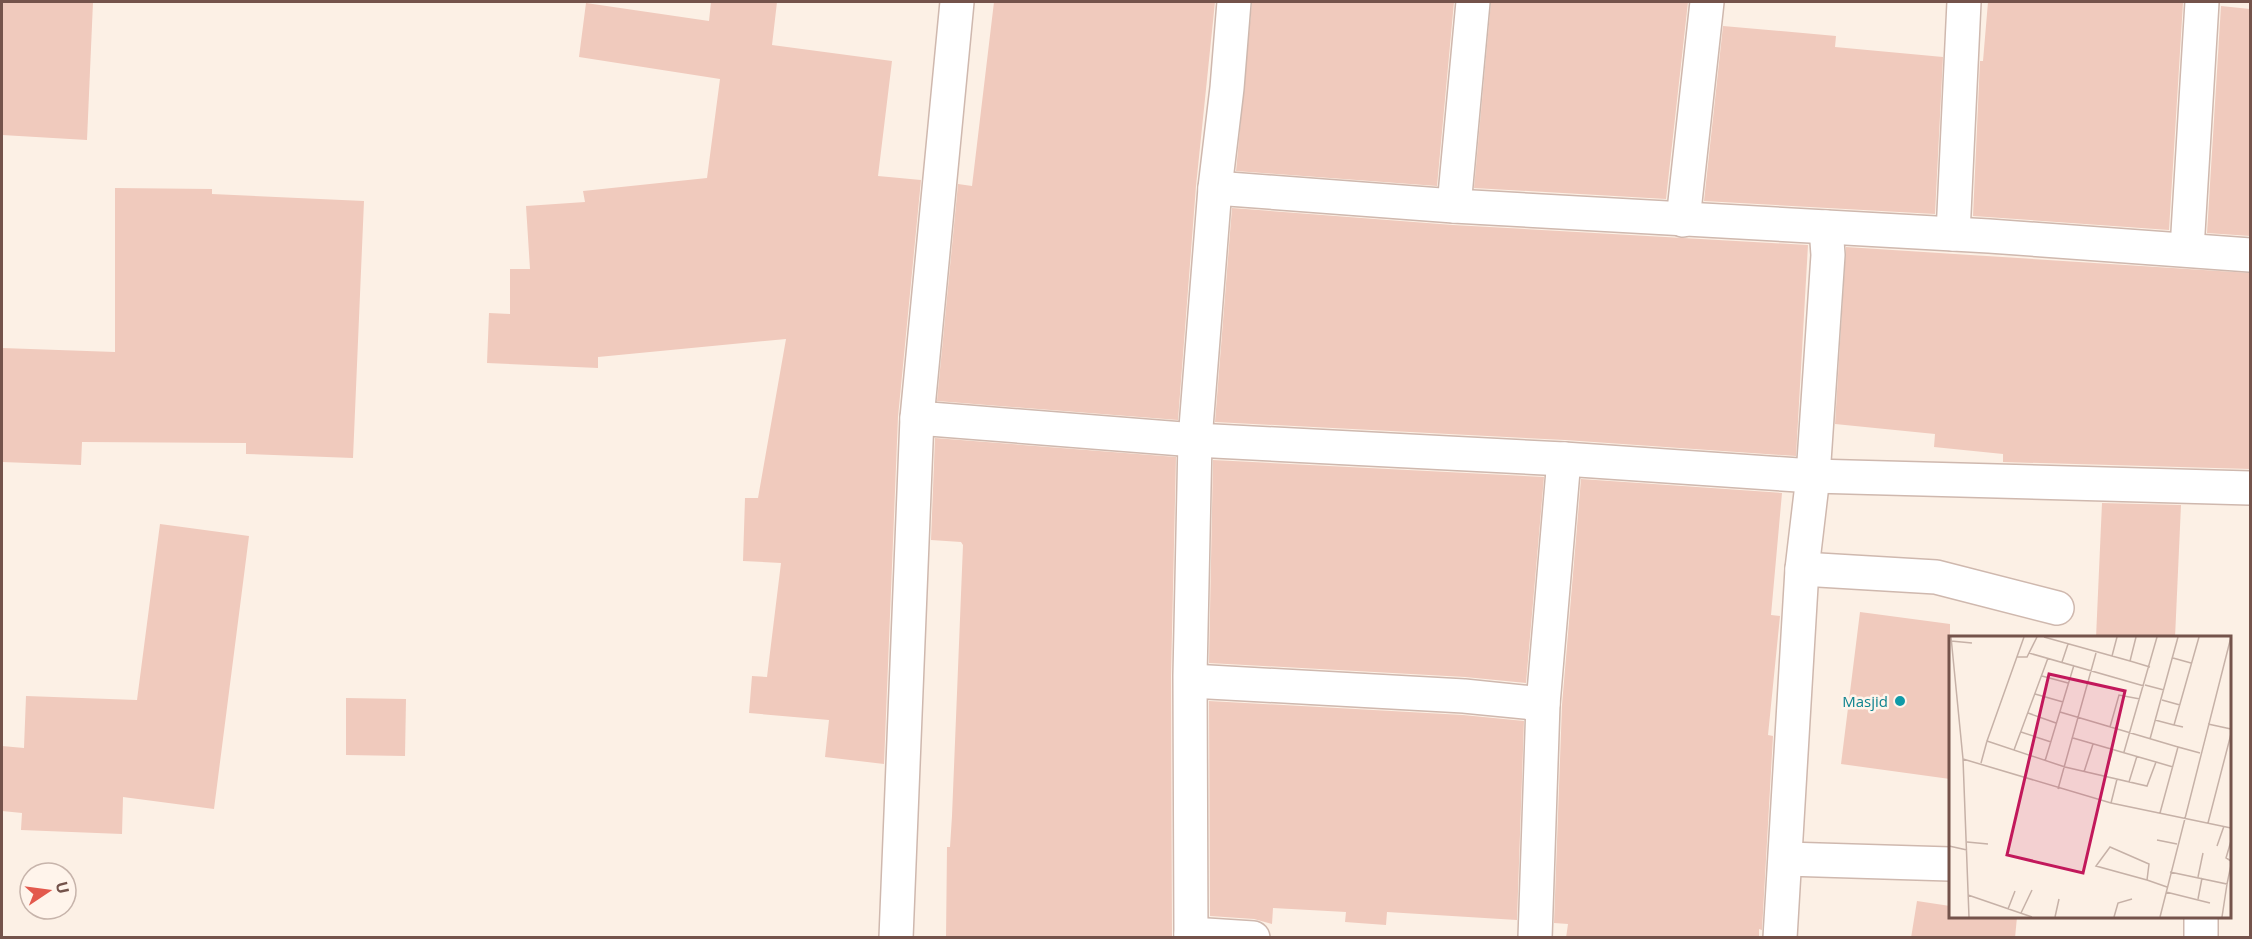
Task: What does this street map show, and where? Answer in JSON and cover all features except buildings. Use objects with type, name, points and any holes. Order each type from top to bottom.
[{"type":"street","points":[[896,938],[916,418],[957,2]]},
{"type":"street","points":[[1234,2],[1215,188],[1195,440],[1191,681],[1191,936],[1252,938]]},
{"type":"street","points":[[1454,206],[1473,2]]},
{"type":"street","points":[[1683,220],[1707,2]]},
{"type":"street","points":[[1953,234],[1964,2]]},
{"type":"street","points":[[2187,249],[2202,2]]},
{"type":"street","points":[[1215,188],[1454,206],[1953,234],[2250,255]]},
{"type":"street","points":[[1780,938],[1802,568],[1813,476],[1828,255],[1826,227]]},
{"type":"street","points":[[916,418],[1195,440],[1564,459],[1813,476],[2250,488]]},
{"type":"street","points":[[1535,938],[1543,704],[1564,459]]},
{"type":"street","points":[[1802,568],[1936,577],[2057,608]]},
{"type":"street","points":[[1191,681],[1464,696],[1543,704]]},
{"type":"street","points":[[1786,859],[1949,864]]},
{"type":"street","points":[[2201,918],[2201,938]]},
{"type":"place","name":"Masjid","points":[[1900,701]]}]
